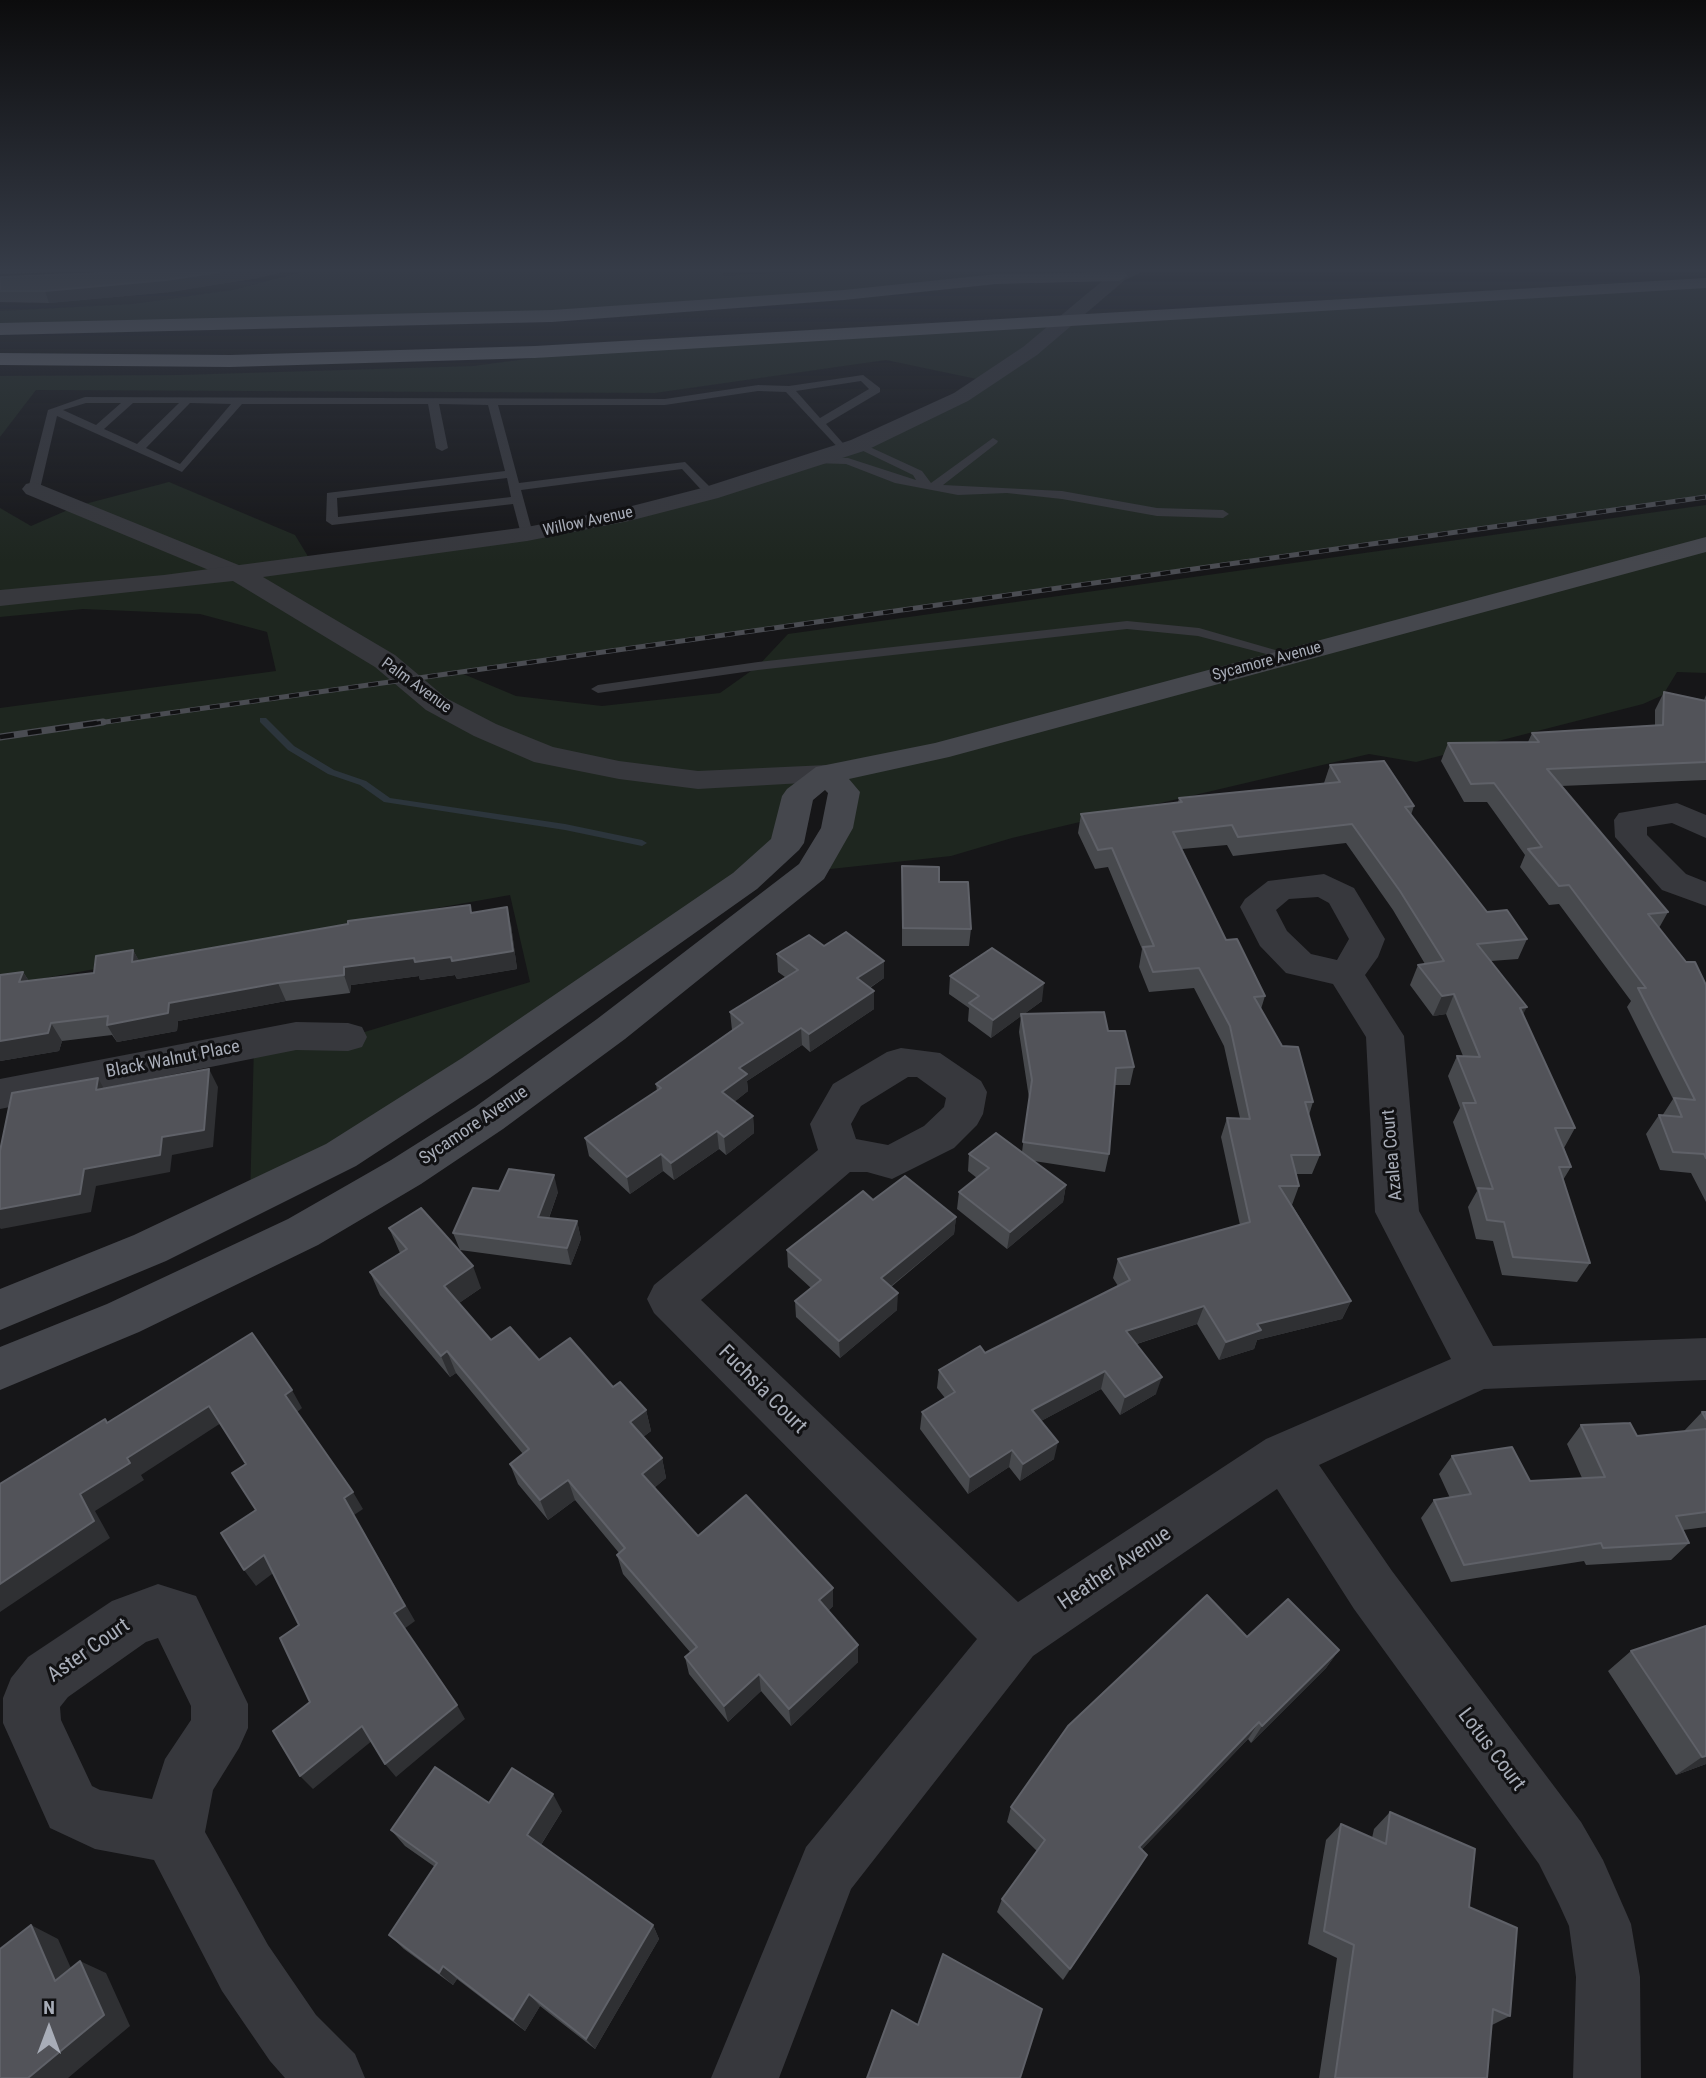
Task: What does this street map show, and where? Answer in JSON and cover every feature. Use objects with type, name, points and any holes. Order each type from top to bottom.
[{"type":"main road","name":"Sycamore Avenue","points":[[0,1310],[150,1248],[341,1154],[476,1068],[745,881],[787,843],[798,796],[827,775],[938,751],[1706,544]]},
{"type":"main road","name":"Sycamore Avenue","points":[[0,1368],[123,1318],[303,1232],[406,1172],[489,1118],[611,1030],[812,871],[837,828],[844,792],[827,775]]},
{"type":"street","name":"Willow Avenue","points":[[0,598],[164,583],[527,534],[629,514],[710,493],[851,447],[961,397],[1003,369]]},
{"type":"street","name":"Palm Avenue","points":[[34,489],[237,573],[385,661],[436,704],[485,730],[545,755],[619,771],[698,780],[827,775]]},
{"type":"street","points":[[1706,828],[1677,813],[1630,820],[1631,837],[1674,881],[1706,895]]},
{"type":"street","name":"Azalea Court","points":[[1345,974],[1385,1036],[1397,1212],[1480,1368]]},
{"type":"street","name":"Black Walnut Place","points":[[0,1094],[296,1036],[348,1037]]},
{"type":"street","name":"Fuchsia Court","points":[[841,1155],[670,1299],[1014,1637]]},
{"type":"street","name":"Heather Avenue","points":[[745,2078],[828,1869],[1014,1637],[1284,1456],[1480,1368],[1706,1359]]},
{"type":"street","name":"Lotus Court","points":[[1284,1456],[1373,1590],[1560,1843],[1581,1882],[1600,1924],[1608,1977],[1607,2078]]},
{"type":"street","points":[[174,1836],[244,1968],[293,2038],[331,2078]]},
{"type":"lane","points":[[53,410],[85,400],[665,402],[758,388],[789,389],[863,377],[876,390],[819,423]]},
{"type":"lane","points":[[789,389],[819,423],[851,447],[918,473],[929,485]]},
{"type":"lane","points":[[97,430],[131,400]]},
{"type":"lane","points":[[139,449],[188,400]]},
{"type":"lane","points":[[53,410],[182,469],[240,400]]},
{"type":"lane","points":[[433,401],[442,448]]},
{"type":"lane","points":[[492,401],[527,534]]},
{"type":"lane","points":[[34,489],[53,410]]},
{"type":"lane","points":[[929,485],[993,441]]},
{"type":"lane","points":[[813,460],[848,461],[899,481],[958,491],[1007,490],[1062,495],[1157,512],[1223,514]]},
{"type":"lane","points":[[515,487],[684,465],[710,493]]},
{"type":"lane","points":[[511,474],[331,495],[332,522],[518,500]]},
{"type":"lane","points":[[598,689],[758,666],[1127,625],[1199,632],[1289,656]]},
{"type":"shaded area","points":[[376,369],[823,369],[655,393],[36,390],[0,437],[0,376],[180,375]]},
{"type":"shaded area","points":[[929,369],[1706,369],[1706,497],[461,673],[516,696],[602,706],[720,693],[758,666],[788,634],[1706,505],[1706,673],[1677,672],[1663,695],[1643,704],[1416,762],[1369,754],[1012,838],[951,856],[812,871],[837,828],[827,775],[787,843],[250,1199],[254,1045],[348,1037],[530,982],[510,895],[0,986],[0,708],[276,671],[267,632],[200,614],[83,609],[0,617],[0,508],[31,526],[77,506],[169,482],[295,535],[312,563],[527,534],[813,460],[986,381]]},
{"type":"building","points":[[1664,692],[1706,701],[1706,762],[1547,769],[1668,912],[1648,914],[1686,962],[1695,962],[1706,985],[1706,1158],[1704,1154],[1673,1152],[1659,1115],[1682,1117],[1674,1098],[1695,1100],[1638,988],[1646,988],[1569,885],[1559,886],[1528,849],[1542,847],[1494,783],[1471,784],[1448,743],[1539,742],[1532,733],[1663,725]]},
{"type":"building","points":[[1384,761],[1414,806],[1405,807],[1487,912],[1507,910],[1527,939],[1477,944],[1527,1007],[1520,1008],[1575,1128],[1555,1128],[1571,1167],[1559,1167],[1590,1263],[1513,1257],[1504,1222],[1487,1220],[1478,1188],[1493,1189],[1463,1103],[1476,1103],[1457,1056],[1480,1057],[1454,994],[1442,996],[1418,965],[1444,961],[1400,891],[1352,824],[1238,837],[1232,825],[1173,832],[1226,940],[1237,939],[1265,996],[1254,997],[1282,1046],[1298,1047],[1313,1102],[1305,1102],[1320,1155],[1291,1155],[1299,1186],[1279,1186],[1351,1301],[1257,1324],[1261,1330],[1226,1342],[1204,1306],[1126,1331],[1162,1377],[1125,1397],[1105,1371],[1032,1410],[1058,1442],[1023,1464],[1012,1450],[970,1477],[922,1412],[955,1392],[939,1370],[980,1346],[985,1353],[1130,1280],[1118,1259],[1250,1222],[1227,1118],[1250,1119],[1230,1026],[1199,968],[1153,972],[1143,947],[1154,946],[1112,848],[1098,850],[1081,814],[1182,802],[1179,798],[1340,782],[1330,765]]},
{"type":"building","points":[[902,866],[939,867],[939,882],[968,882],[971,929],[903,928]]},
{"type":"building","points":[[470,905],[471,913],[507,907],[513,951],[452,961],[451,957],[415,962],[414,958],[344,967],[344,975],[278,983],[169,1003],[168,1013],[107,1025],[108,1016],[51,1023],[48,1033],[0,1041],[0,975],[23,972],[19,982],[94,973],[96,956],[133,950],[132,962],[348,924],[348,921]]},
{"type":"building","points":[[846,932],[884,961],[857,978],[874,991],[809,1034],[801,1028],[739,1068],[747,1074],[722,1092],[753,1116],[724,1137],[717,1131],[671,1163],[661,1154],[627,1177],[585,1138],[661,1088],[656,1084],[743,1023],[730,1012],[798,970],[777,954],[809,935],[824,946]]},
{"type":"building","points":[[992,948],[1044,983],[993,1020],[969,1003],[979,996],[950,976]]},
{"type":"building","points":[[1104,1012],[1108,1031],[1125,1031],[1134,1067],[1116,1068],[1109,1154],[1023,1142],[1032,1080],[1021,1014]]},
{"type":"building","points":[[209,1069],[204,1130],[162,1137],[160,1155],[84,1169],[80,1194],[0,1209],[0,1151],[12,1093],[98,1078],[96,1090]]},
{"type":"building","points":[[996,1133],[1066,1185],[1010,1232],[959,1192],[989,1168],[969,1154]]},
{"type":"building","points":[[509,1169],[554,1175],[538,1217],[577,1221],[567,1248],[453,1233],[473,1188],[499,1191]]},
{"type":"building","points":[[905,1176],[956,1217],[881,1278],[898,1293],[839,1341],[795,1301],[821,1280],[787,1250],[863,1191],[873,1200]]},
{"type":"building","points":[[421,1208],[473,1266],[444,1286],[491,1340],[510,1327],[539,1360],[570,1338],[613,1387],[620,1382],[646,1410],[630,1422],[662,1458],[642,1474],[698,1536],[746,1495],[833,1588],[819,1600],[858,1645],[789,1709],[759,1674],[724,1706],[685,1657],[697,1647],[617,1555],[625,1548],[568,1480],[540,1500],[510,1464],[529,1449],[447,1351],[441,1356],[370,1272],[407,1249],[389,1228]]},
{"type":"building","points":[[252,1333],[292,1390],[285,1395],[353,1492],[344,1498],[405,1606],[394,1613],[457,1705],[385,1764],[362,1726],[300,1776],[273,1731],[310,1702],[280,1638],[299,1625],[264,1555],[244,1570],[221,1533],[256,1510],[232,1473],[246,1464],[209,1406],[127,1458],[130,1463],[80,1494],[94,1521],[0,1584],[0,1484],[105,1419],[107,1423]]},
{"type":"building","points":[[1630,1423],[1637,1436],[1706,1429],[1706,1512],[1676,1516],[1689,1543],[1603,1548],[1601,1543],[1464,1565],[1434,1500],[1471,1494],[1452,1456],[1512,1447],[1530,1481],[1605,1477],[1581,1425]]},
{"type":"building","points":[[1207,1595],[1247,1637],[1288,1599],[1339,1650],[1262,1726],[1259,1722],[1139,1847],[1147,1855],[1070,1969],[1002,1899],[1045,1840],[1011,1807],[1068,1726]]},
{"type":"building","points":[[1706,1626],[1706,1756],[1702,1757],[1631,1651]]},
{"type":"building","points":[[435,1767],[489,1803],[512,1768],[553,1794],[527,1835],[653,1925],[586,2039],[529,1994],[513,2020],[443,1966],[439,1973],[389,1935],[437,1863],[391,1830]]},
{"type":"building","points":[[1390,1812],[1475,1849],[1469,1907],[1517,1928],[1510,2016],[1493,2009],[1487,2078],[1335,2078],[1354,1945],[1324,1931],[1341,1824],[1386,1844]]},
{"type":"building","points":[[31,1925],[55,1981],[80,1961],[104,2015],[28,2078],[0,2078],[0,1949]]},
{"type":"building","points":[[943,1954],[1042,2009],[1020,2078],[867,2078],[892,2010],[918,2025]]},
{"type":"waterway","points":[[263,720],[291,748],[331,772],[363,783],[387,800],[565,827],[642,843]]},
{"type":"railway","points":[[91,724],[1706,497]]},
{"type":"railway","points":[[0,737],[103,722]]}]
